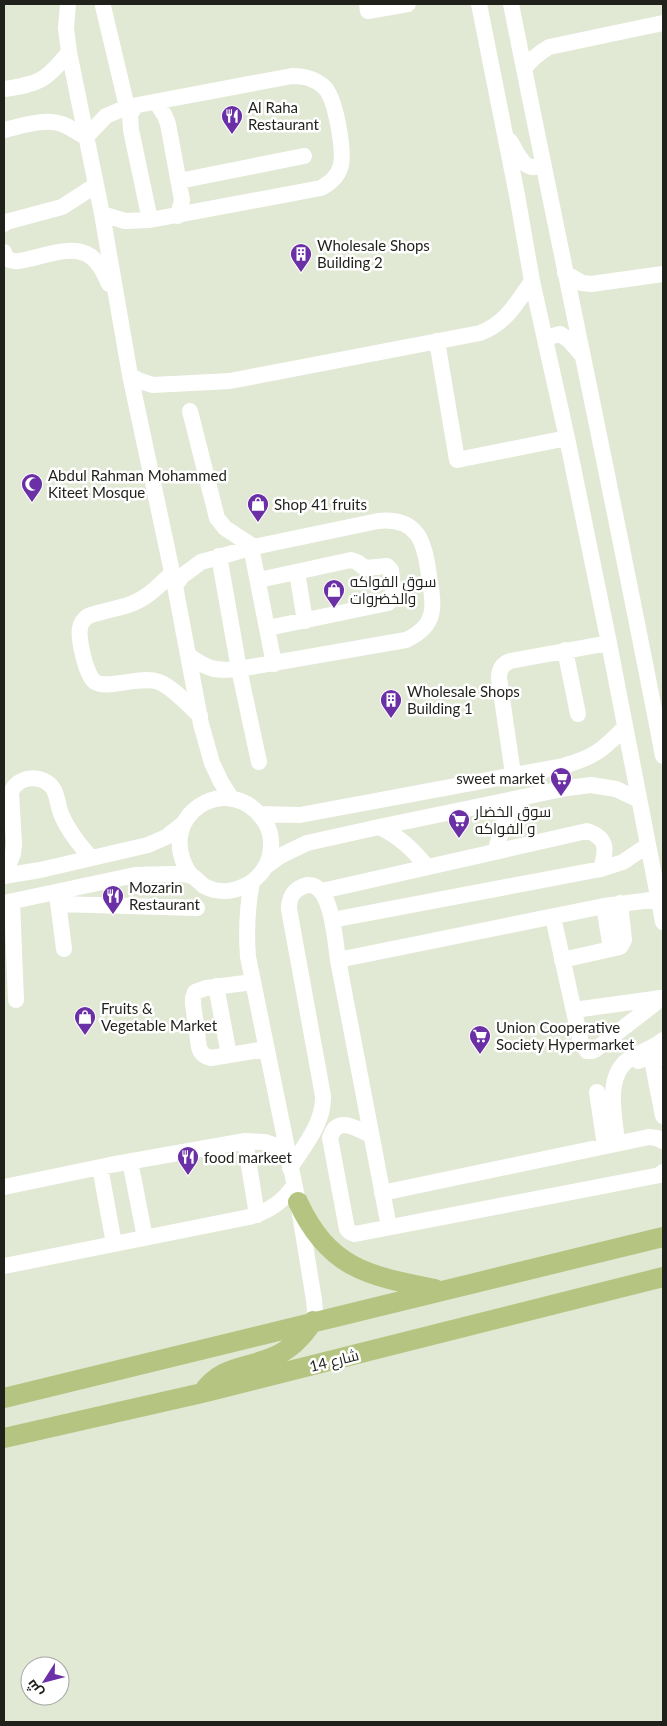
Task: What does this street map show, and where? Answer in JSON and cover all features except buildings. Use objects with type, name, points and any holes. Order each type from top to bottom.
[{"type":"main road","points":[[296,1194],[306,1219],[327,1247],[356,1268],[375,1276],[442,1290]]},
{"type":"main road","points":[[4,1398],[663,1237]]},
{"type":"main road","name":"شارع 14","points":[[4,1438],[202,1393],[663,1277]]},
{"type":"main road","points":[[202,1393],[207,1385],[221,1374],[263,1361],[283,1352],[300,1339],[313,1321]]},
{"type":"street","points":[[68,4],[66,28],[69,52],[102,214],[130,375],[200,716],[212,764],[232,798]]},
{"type":"street","points":[[367,4],[368,11],[408,4]]},
{"type":"street","points":[[479,4],[532,281],[567,438],[609,643],[663,922]]},
{"type":"street","points":[[511,4],[631,590],[663,756]]},
{"type":"street","points":[[103,6],[131,107],[130,130],[150,220]]},
{"type":"street","points":[[524,69],[539,52],[549,47],[663,23]]},
{"type":"street","points":[[4,89],[39,82],[52,74],[69,52]]},
{"type":"street","points":[[86,137],[106,116],[131,107],[292,76],[304,76],[315,80],[325,88],[332,98],[336,110],[341,166],[337,175],[330,183],[321,188],[150,220],[124,221],[102,214]]},
{"type":"street","points":[[156,102],[168,124],[182,200],[178,216]]},
{"type":"street","points":[[4,130],[39,122],[50,122],[61,124],[86,137]]},
{"type":"street","points":[[505,133],[524,163],[533,168],[543,164]]},
{"type":"street","points":[[179,181],[304,156]]},
{"type":"street","points":[[4,224],[62,207],[96,185]]},
{"type":"street","points":[[4,252],[6,258],[16,262],[64,251],[88,254],[98,262],[116,297]]},
{"type":"street","points":[[565,273],[582,283],[591,284],[663,274]]},
{"type":"street","points":[[130,375],[140,381],[153,385],[223,382],[480,333],[493,328],[504,319],[532,281]]},
{"type":"street","points":[[546,341],[554,334],[560,334],[569,340],[582,355]]},
{"type":"street","points":[[437,342],[457,460],[567,438]]},
{"type":"street","points":[[190,411],[217,518],[225,528],[253,547],[274,664]]},
{"type":"street","points":[[188,656],[199,664],[212,669],[239,669],[393,644],[417,635],[426,626],[432,615],[434,603],[426,552],[422,540],[414,530],[403,523],[391,520],[378,521],[253,547],[201,562],[182,576],[132,604],[88,616],[83,620],[80,626],[80,633],[87,671],[89,677],[94,682],[100,684],[138,680],[158,682],[168,687],[200,716]]},
{"type":"street","points":[[219,556],[239,669],[259,762]]},
{"type":"street","points":[[258,580],[351,560],[365,568],[384,566],[390,570],[394,596],[388,603],[268,628]]},
{"type":"street","points":[[297,572],[305,621]]},
{"type":"street","points":[[513,774],[499,672],[505,663],[609,643]]},
{"type":"street","points":[[566,650],[578,714]]},
{"type":"street","points":[[260,814],[278,816],[300,815],[563,766],[586,759],[606,747],[625,727]]},
{"type":"street","points":[[4,876],[13,854],[14,843],[11,793],[13,786],[24,780],[40,778],[54,790],[66,824],[90,858]]},
{"type":"street","points":[[184,823],[179,837],[179,851],[183,864],[191,876],[205,886],[220,890],[237,889],[252,882],[265,867],[280,856],[307,844],[378,827],[566,788],[591,785],[616,789],[639,800]]},
{"type":"street","points":[[496,851],[499,834],[507,816],[522,797]]},
{"type":"street","points":[[4,876],[148,846],[166,837],[184,823],[192,812],[204,803],[217,798],[232,798],[247,804],[260,814],[267,826],[271,840],[270,854],[265,867]]},
{"type":"street","points":[[378,827],[400,838],[415,851],[427,867]]},
{"type":"street","points":[[322,891],[588,830],[602,840],[605,848],[601,869]]},
{"type":"street","points":[[332,920],[601,869],[623,862],[648,845]]},
{"type":"street","points":[[57,898],[135,875],[191,876]]},
{"type":"street","points":[[252,882],[247,907],[248,957],[296,1194],[314,1300],[315,1311],[313,1321]]},
{"type":"street","points":[[290,1168],[321,1117],[323,1107],[323,1096],[289,902],[292,895],[302,887],[309,886],[316,887],[322,891],[326,897],[332,920],[389,1227]]},
{"type":"street","points":[[57,898],[64,949]]},
{"type":"street","points":[[16,1000],[9,980],[8,902],[57,898],[197,908]]},
{"type":"street","points":[[338,960],[612,905],[659,899]]},
{"type":"street","points":[[562,960],[611,949],[612,905]]},
{"type":"street","points":[[553,917],[581,1043],[587,1051],[592,1051],[662,997]]},
{"type":"street","points":[[253,982],[216,986],[200,989],[195,992],[193,998],[198,1047],[205,1057],[211,1058],[266,1049]]},
{"type":"street","points":[[216,986],[229,1056]]},
{"type":"street","points":[[574,1010],[662,997]]},
{"type":"street","points":[[617,1144],[613,1086],[616,1074],[631,1057],[663,1040]]},
{"type":"street","points":[[617,1144],[621,1083],[626,1072],[635,1063],[646,1058],[659,1057],[663,1116]]},
{"type":"street","points":[[597,1092],[617,1144]]},
{"type":"street","points":[[371,1135],[349,1124],[342,1124],[336,1127],[330,1138],[346,1224],[350,1232],[355,1234],[660,1175],[663,1172]]},
{"type":"street","points":[[382,1193],[661,1135]]},
{"type":"street","points":[[4,1187],[100,1167],[245,1141],[265,1142],[286,1149]]},
{"type":"street","points":[[245,1141],[257,1215]]},
{"type":"street","points":[[130,1162],[145,1238]]},
{"type":"street","points":[[100,1167],[114,1244]]},
{"type":"street","points":[[4,1266],[257,1215],[296,1194]]},
{"type":"place","name":"Al Raha Restaurant","points":[[232,135]]},
{"type":"place","name":"Wholesale Shops Building 2","points":[[301,273]]},
{"type":"place","name":"Abdul Rahman Mohammed Kiteet Mosque","points":[[32,503]]},
{"type":"place","name":"Shop 41 fruits","points":[[258,523]]},
{"type":"place","name":"سوق الفواكه والخضروات","points":[[334,609]]},
{"type":"place","name":"Wholesale Shops Building 1","points":[[391,719]]},
{"type":"place","name":"sweet market","points":[[561,797]]},
{"type":"place","name":"سوق الخضار و الفواكه","points":[[459,839]]},
{"type":"place","name":"Mozarin Restaurant","points":[[113,915]]},
{"type":"place","name":"Fruits & Vegetable Market","points":[[85,1036]]},
{"type":"place","name":"Union Cooperative Society Hypermarket","points":[[480,1055]]},
{"type":"place","name":"food markeet","points":[[188,1176]]}]
